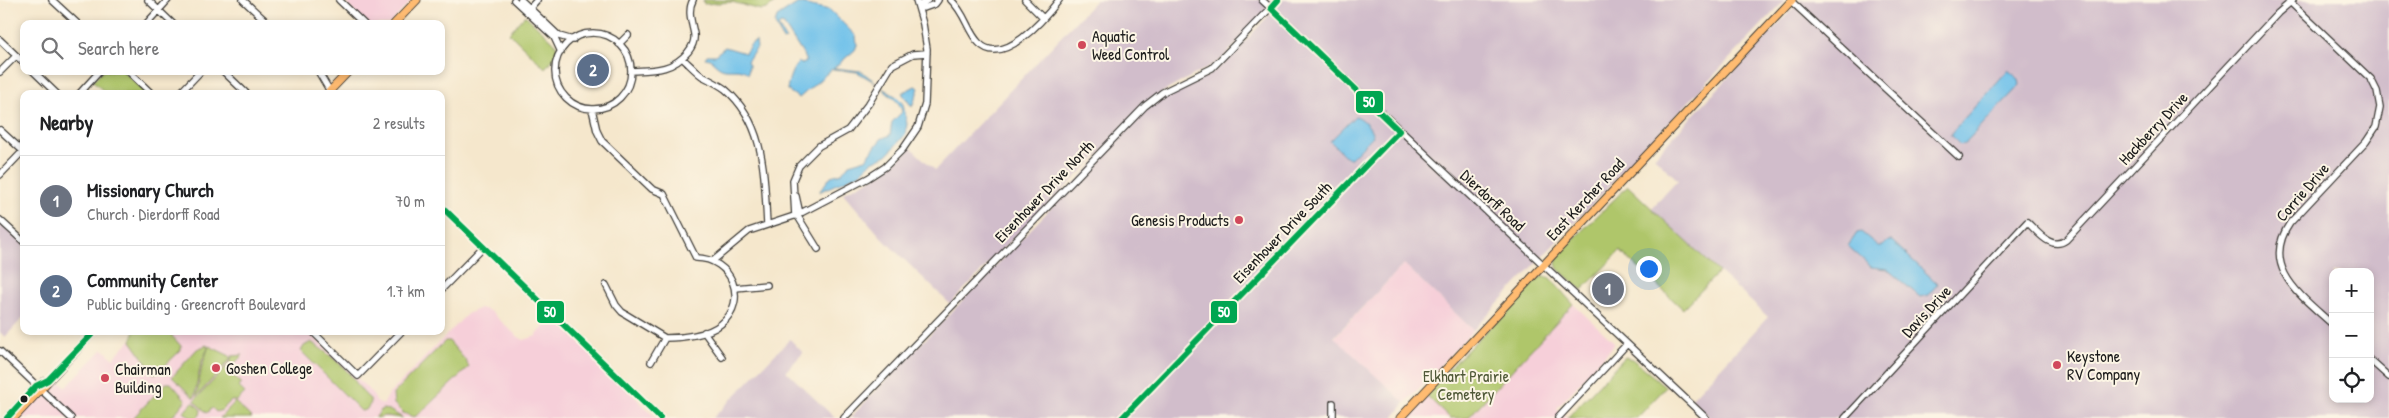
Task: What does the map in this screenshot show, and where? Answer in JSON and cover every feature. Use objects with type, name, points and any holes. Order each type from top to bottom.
[{"type":"main road","points":[[398,20],[417,0]]},
{"type":"main road","name":"East Kercher Road","points":[[1400,418],[1791,0]]},
{"type":"main road","points":[[332,90],[345,75]]},
{"type":"main road","points":[[7,418],[48,380],[91,335]]},
{"type":"main road","points":[[14,418],[38,388]]},
{"type":"street","points":[[52,0],[74,20]]},
{"type":"street","points":[[148,0],[169,20]]},
{"type":"street","points":[[150,20],[168,0]]},
{"type":"street","points":[[244,0],[265,20]]},
{"type":"street","points":[[339,0],[360,20]]},
{"type":"street","points":[[514,0],[559,36],[573,40]]},
{"type":"street","points":[[521,0],[556,39],[561,52]]},
{"type":"street","points":[[528,10],[537,0]]},
{"type":"street","points":[[631,70],[663,69],[673,65],[682,58],[694,42],[690,13],[693,0]]},
{"type":"street","points":[[917,3],[928,0]]},
{"type":"street","points":[[917,3],[924,8],[935,4],[938,0]]},
{"type":"street","points":[[951,0],[965,17],[977,41],[992,50],[1011,46],[1043,18],[1059,0]]},
{"type":"street","points":[[1025,0],[1043,18]]},
{"type":"street","name":"Dierdorff Road","points":[[1262,0],[1706,418]]},
{"type":"street","name":"Eisenhower Drive North","points":[[844,418],[1144,106],[1163,92],[1212,68],[1278,0]]},
{"type":"street","points":[[1791,0],[1959,158]]},
{"type":"street","name":"Corrie Drive","points":[[2290,1],[2371,79],[2379,99],[2380,114],[2372,133],[2290,224],[2281,239],[2279,256],[2287,281],[2329,321]]},
{"type":"street","name":"Hackberry Drive","points":[[2027,222],[2053,244],[2060,244],[2066,240],[2290,1]]},
{"type":"street","points":[[714,260],[742,236],[767,224],[797,215],[877,173],[903,149],[914,134],[924,108],[927,55],[924,30],[917,3]]},
{"type":"street","points":[[594,34],[609,37],[619,44],[628,56],[631,70],[628,86],[618,100],[608,106],[592,109],[577,106],[561,92],[556,71],[561,52],[573,40],[594,34]]},
{"type":"street","points":[[619,44],[628,35]]},
{"type":"street","points":[[0,40],[20,60]]},
{"type":"street","points":[[818,249],[797,215],[794,185],[795,174],[802,163],[819,146],[848,130],[880,86],[892,65],[909,57],[927,55]]},
{"type":"street","points":[[0,72],[16,56]]},
{"type":"street","points":[[682,58],[699,74],[730,94],[743,109],[753,125],[763,158],[767,224]]},
{"type":"street","points":[[37,75],[53,90]]},
{"type":"street","points":[[83,90],[96,75]]},
{"type":"street","points":[[132,75],[148,90]]},
{"type":"street","points":[[183,90],[197,75]]},
{"type":"street","points":[[227,75],[243,90]]},
{"type":"street","points":[[320,75],[328,90]]},
{"type":"street","points":[[592,109],[596,131],[602,141],[652,189],[664,194],[696,258],[714,260],[727,273],[735,288],[734,304],[729,316],[717,327],[704,332],[665,338],[622,312],[616,306],[606,285]]},
{"type":"street","points":[[0,130],[20,148]]},
{"type":"street","name":"Eisenhower Drive South","points":[[1122,418],[1399,130]]},
{"type":"street","points":[[0,175],[20,154]]},
{"type":"street","points":[[445,210],[660,418]]},
{"type":"street","points":[[0,220],[20,238]]},
{"type":"street","name":"Davis Drive","points":[[1845,418],[2027,222]]},
{"type":"street","points":[[445,286],[483,247]]},
{"type":"street","points":[[735,288],[767,285]]},
{"type":"street","points":[[704,332],[722,357]]},
{"type":"street","points":[[316,335],[358,376],[398,335]]},
{"type":"street","points":[[651,362],[665,338]]},
{"type":"street","points":[[1558,418],[1627,344]]},
{"type":"street","points":[[0,351],[71,418]]},
{"type":"street","points":[[2374,364],[2389,377]]},
{"type":"street","points":[[1333,403],[1333,418]]},
{"type":"shaded area","points":[[352,0],[412,0],[394,20],[363,20],[347,5]]},
{"type":"shaded area","points":[[1096,0],[1278,0],[1221,60],[1163,92],[1010,242],[950,304],[882,238],[843,193],[879,175],[894,163],[909,146],[935,170]]},
{"type":"shaded area","points":[[1283,0],[1785,0],[1473,330],[1404,264],[1334,337],[1405,403],[1393,418],[850,418],[1144,111],[1162,96],[1207,76],[1226,62]]},
{"type":"shaded area","points":[[1801,0],[2389,0],[2389,418],[1710,418],[1691,399],[1768,317],[1651,209],[1678,180],[1654,157]]},
{"type":"shaded area","points":[[0,220],[20,238],[20,321],[5,337],[0,332]]},
{"type":"shaded area","points":[[1404,264],[1473,330],[1405,403],[1334,338]]},
{"type":"shaded area","points":[[1573,304],[1614,342],[1614,345],[1557,408],[1567,418],[1468,418]]},
{"type":"shaded area","name":"Goshen College","points":[[480,308],[490,311],[524,340],[536,336],[553,316],[656,418],[17,418],[55,378],[66,387],[103,349],[113,358],[135,335],[312,335],[372,393],[376,401],[383,405],[389,394],[467,314]]},
{"type":"shaded area","points":[[790,339],[803,353],[786,371],[835,418],[713,418]]},
{"type":"shaded area","points":[[1425,394],[1450,418],[1405,418]]},
{"type":"green space","points":[[703,0],[778,0],[767,9],[761,10],[732,2],[704,4]]},
{"type":"green space","points":[[524,16],[553,41],[558,49],[557,55],[545,68],[509,33]]},
{"type":"green space","points":[[98,75],[128,75],[144,90],[103,90],[93,81]]},
{"type":"green space","points":[[1628,186],[1719,272],[1683,309],[1620,251],[1582,290],[1558,269],[1556,264],[1558,254]]},
{"type":"green space","name":"Elkhart Prairie Cemetery","points":[[1549,277],[1573,304],[1468,418],[1450,418],[1425,394],[1536,279]]},
{"type":"green space","points":[[133,335],[172,335],[181,346],[181,350],[155,375],[131,341]]},
{"type":"green space","points":[[445,341],[449,341],[469,367],[419,414],[414,417],[403,413],[394,404],[393,394]]},
{"type":"green space","points":[[311,342],[341,365],[370,399],[371,403],[366,410],[361,411],[301,351],[304,346]]},
{"type":"green space","points":[[207,345],[208,348],[201,363],[194,398],[172,377],[197,349]]},
{"type":"green space","points":[[209,346],[230,356],[230,360],[196,397],[202,366]]},
{"type":"green space","points":[[243,355],[228,370],[241,383],[238,386],[245,393],[237,401],[231,401],[222,410],[216,412],[212,408],[207,413],[194,401],[230,363],[232,356]]},
{"type":"green space","points":[[1625,357],[1632,359],[1666,387],[1637,418],[1567,418]]},
{"type":"green space","points":[[166,383],[171,383],[186,400],[171,418],[133,418]]},
{"type":"green space","points":[[193,402],[201,410],[197,418],[191,418],[184,412]]},
{"type":"green space","points":[[235,402],[252,418],[220,418]]},
{"type":"green space","points":[[382,409],[389,410],[403,418],[385,416],[375,418]]},
{"type":"water","points":[[798,3],[830,10],[856,36],[857,45],[855,50],[834,68],[861,71],[878,84],[857,72],[832,69],[799,98],[787,90],[794,68],[799,62],[801,64],[806,62],[806,59],[784,25],[778,26],[786,40],[783,41],[775,24],[777,17]]},
{"type":"water","points":[[756,41],[757,48],[747,61],[749,65],[748,74],[741,70],[719,67],[708,58],[705,58],[707,55],[715,55],[725,47],[745,53],[751,44]]},
{"type":"water","points":[[2008,70],[2019,79],[2020,85],[1965,143],[1960,145],[1951,136],[1951,133]]},
{"type":"water","points":[[915,86],[919,88],[912,107],[902,93]]},
{"type":"water","points":[[882,88],[897,97],[903,104],[907,124],[905,135],[887,155],[872,162],[859,174],[819,192],[831,176],[842,173],[849,164],[866,159],[881,139],[890,135],[892,122],[902,112],[897,101]]},
{"type":"water","points":[[1355,116],[1361,118],[1366,123],[1373,136],[1351,158],[1347,158],[1330,141]]},
{"type":"water","points":[[1861,232],[1878,246],[1883,246],[1888,241],[1892,241],[1938,284],[1928,295],[1920,297],[1887,269],[1871,267],[1848,246],[1857,233]]},
{"type":"transit line","name":"50","points":[[1122,418],[1399,131],[1271,8],[1278,0]]},
{"type":"transit line","name":"50","points":[[445,210],[660,418]]},
{"type":"transit line","name":"50","points":[[7,418],[36,386],[48,380],[91,335]]},
{"type":"place","name":"Aquatic Weed Control","points":[[1082,45]]},
{"type":"place","name":"Community Center","points":[[593,70]]},
{"type":"place","name":"Genesis Products","points":[[1239,220]]},
{"type":"place","name":"Missionary Church","points":[[1608,289]]},
{"type":"place","name":"Keystone RV Company","points":[[2057,365]]},
{"type":"place","name":"Goshen College","points":[[216,368]]},
{"type":"place","name":"Chairman Building","points":[[105,378]]}]
